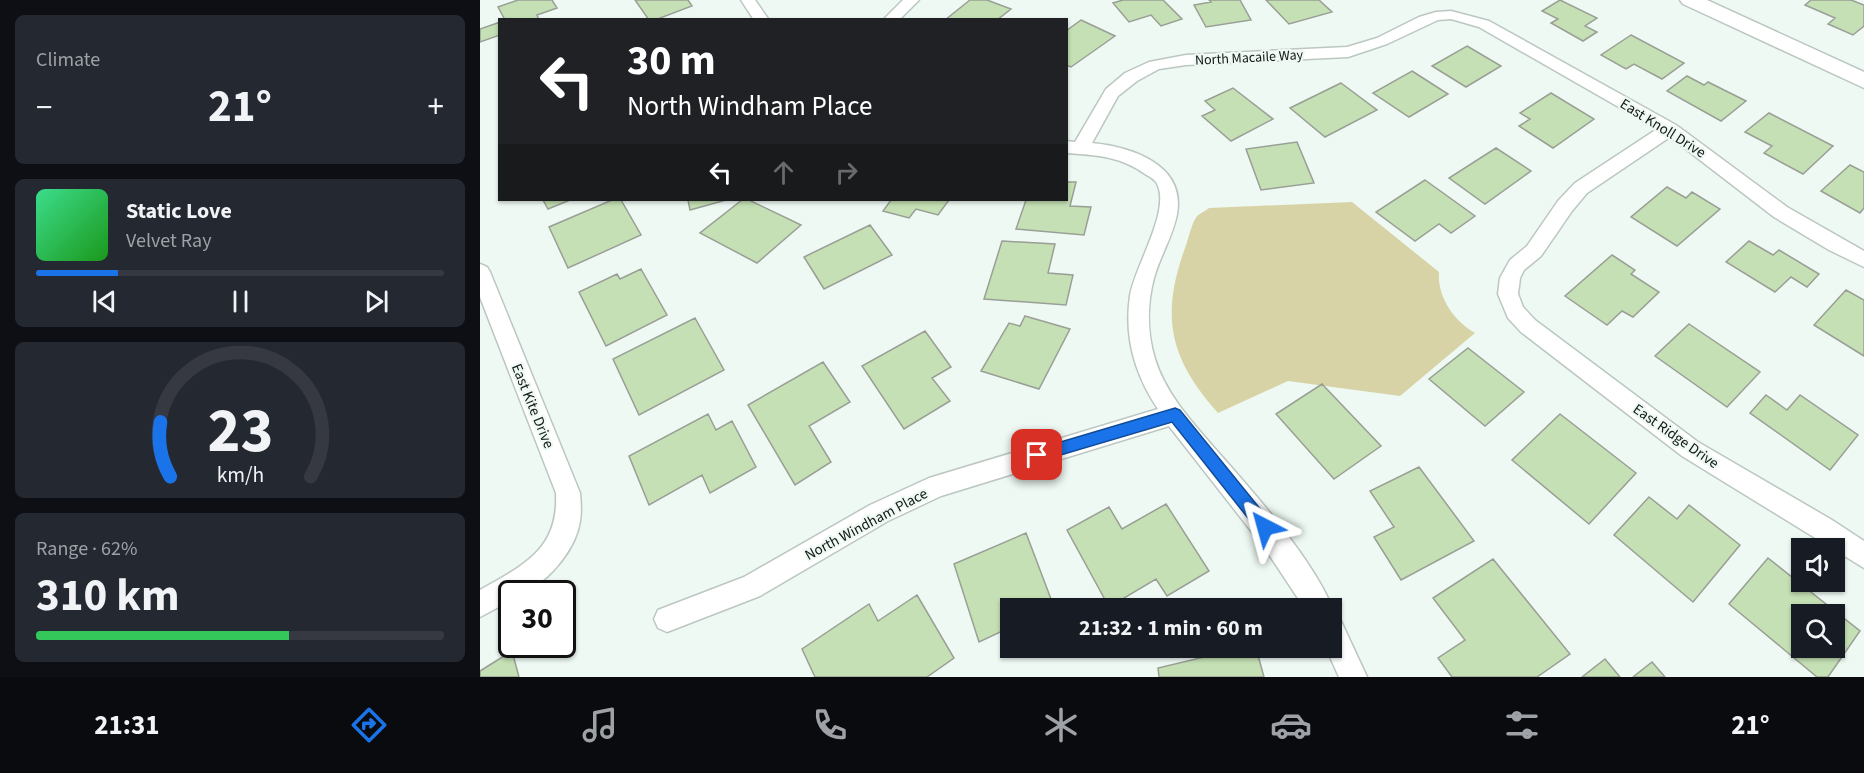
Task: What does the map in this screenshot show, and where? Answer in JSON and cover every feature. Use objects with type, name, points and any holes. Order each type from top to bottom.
[{"type":"main road","points":[[1690,0],[1864,81]]},
{"type":"street","points":[[748,0],[761,18]]},
{"type":"street","points":[[892,18],[912,0]]},
{"type":"street","name":"East Knoll Drive","points":[[1451,15],[1484,24],[1670,129],[1695,144],[1757,195],[1806,227],[1864,260]]},
{"type":"street","name":"North Macaile Way","points":[[1073,147],[1112,93],[1131,77],[1155,65],[1186,60],[1348,52],[1382,41],[1424,20],[1451,15]]},
{"type":"street","name":"East Ridge Drive","points":[[1670,129],[1581,188],[1565,206],[1534,251],[1517,265],[1510,278],[1508,294],[1515,312],[1528,326],[1690,449],[1823,528],[1864,556]]},
{"type":"street","points":[[1073,147],[1113,150],[1140,159],[1165,180],[1170,201],[1167,219],[1146,268],[1142,286],[1140,340],[1152,379],[1175,414],[1280,545],[1314,598]]},
{"type":"street","name":"East Kite Drive","points":[[480,272],[568,493],[571,508],[561,543],[537,568],[480,604]]},
{"type":"street","name":"North Windham Place","points":[[667,619],[751,587],[879,513],[937,486],[1175,414]]},
{"type":"street","points":[[1342,652],[1353,677]]},
{"type":"shaded area","points":[[1352,202],[1439,272],[1441,290],[1448,307],[1460,322],[1475,333],[1400,396],[1288,381],[1218,413],[1189,375],[1174,338],[1172,318],[1177,275],[1195,219],[1209,208]]},
{"type":"building","points":[[518,0],[552,0],[557,8],[537,15],[538,18],[504,18],[498,7]]},
{"type":"building","points":[[635,0],[688,0],[692,6],[660,18],[648,18]]},
{"type":"building","points":[[970,0],[987,0],[1011,9],[1000,18],[948,18]]},
{"type":"building","points":[[1123,0],[1163,0],[1182,19],[1161,26],[1151,15],[1129,22],[1113,3]]},
{"type":"building","points":[[1209,0],[1240,0],[1251,20],[1206,27],[1194,5],[1211,2]]},
{"type":"building","points":[[1266,0],[1319,0],[1332,12],[1289,24]]},
{"type":"building","points":[[1560,0],[1597,18],[1585,26],[1597,32],[1583,41],[1551,23],[1558,19],[1542,11]]},
{"type":"building","points":[[1811,0],[1851,0],[1864,5],[1864,26],[1853,35],[1828,24],[1835,18],[1805,5]]},
{"type":"building","points":[[1081,20],[1115,36],[1071,67],[1068,66],[1068,30]]},
{"type":"building","points":[[498,23],[498,36],[480,42],[480,29]]},
{"type":"building","points":[[1631,35],[1684,63],[1662,79],[1634,64],[1626,69],[1601,55]]},
{"type":"building","points":[[1467,46],[1501,66],[1466,87],[1432,66]]},
{"type":"building","points":[[1412,71],[1448,94],[1409,117],[1373,93]]},
{"type":"building","points":[[1687,76],[1704,85],[1708,82],[1746,101],[1721,121],[1667,91]]},
{"type":"building","points":[[1341,83],[1377,110],[1325,137],[1290,108]]},
{"type":"building","points":[[1233,88],[1273,119],[1231,141],[1202,116],[1215,110],[1205,101]]},
{"type":"building","points":[[1551,93],[1594,119],[1553,148],[1519,126],[1530,119],[1520,113]]},
{"type":"building","points":[[1769,113],[1833,146],[1803,174],[1764,153],[1772,146],[1745,132]]},
{"type":"building","points":[[1297,142],[1314,183],[1261,190],[1246,149]]},
{"type":"building","points":[[1496,148],[1531,171],[1485,204],[1449,178]]},
{"type":"building","points":[[1850,165],[1864,172],[1864,208],[1860,213],[1821,191]]},
{"type":"building","points":[[1425,180],[1475,216],[1451,233],[1439,224],[1415,241],[1376,212]]},
{"type":"building","points":[[1068,182],[1076,182],[1070,206],[1091,207],[1084,235],[1016,229],[1026,201],[1068,201]]},
{"type":"building","points":[[1667,187],[1686,198],[1692,192],[1720,209],[1677,246],[1631,217]]},
{"type":"building","points":[[544,201],[568,201],[548,209]]},
{"type":"building","points":[[610,201],[622,201],[641,235],[568,268],[549,227]]},
{"type":"building","points":[[688,201],[722,201],[690,210]]},
{"type":"building","points":[[741,201],[751,201],[801,225],[757,263],[700,233]]},
{"type":"building","points":[[890,201],[948,201],[938,215],[916,209],[909,218],[883,211]]},
{"type":"building","points":[[870,225],[892,255],[824,289],[804,257]]},
{"type":"building","points":[[1002,241],[1055,244],[1048,273],[1073,275],[1066,305],[984,299]]},
{"type":"building","points":[[1749,241],[1773,255],[1779,250],[1819,274],[1807,287],[1791,277],[1775,292],[1726,262]]},
{"type":"building","points":[[1612,255],[1635,270],[1631,274],[1659,292],[1633,317],[1622,311],[1607,325],[1565,296]]},
{"type":"building","points":[[641,269],[667,315],[606,346],[579,292],[617,274],[620,279]]},
{"type":"building","points":[[1846,290],[1864,300],[1864,356],[1814,325]]},
{"type":"building","points":[[1025,316],[1070,329],[1039,389],[981,371],[1009,323],[1020,326]]},
{"type":"building","points":[[695,318],[724,370],[639,415],[613,359]]},
{"type":"building","points":[[1689,324],[1760,372],[1727,407],[1655,356]]},
{"type":"building","points":[[925,331],[951,367],[932,378],[950,401],[904,429],[862,366]]},
{"type":"building","points":[[1468,348],[1524,392],[1485,426],[1429,379]]},
{"type":"building","points":[[823,362],[850,402],[809,426],[831,462],[795,485],[748,405]]},
{"type":"building","points":[[1322,384],[1381,446],[1334,479],[1276,414]]},
{"type":"building","points":[[1766,395],[1787,410],[1800,395],[1858,435],[1830,470],[1750,413]]},
{"type":"building","points":[[708,414],[716,430],[732,421],[756,467],[710,493],[702,475],[649,505],[629,456]]},
{"type":"building","points":[[1560,414],[1636,473],[1589,524],[1512,460]]},
{"type":"building","points":[[1419,467],[1474,541],[1401,580],[1374,537],[1394,527],[1370,491]]},
{"type":"building","points":[[1649,497],[1677,519],[1689,505],[1740,545],[1693,602],[1614,535]]},
{"type":"building","points":[[1166,504],[1209,571],[1167,596],[1156,579],[1124,598],[1104,598],[1067,530],[1109,507],[1122,529]]},
{"type":"building","points":[[1026,533],[1051,598],[1000,598],[1000,632],[979,642],[954,564]]},
{"type":"building","points":[[1768,558],[1791,576],[1791,592],[1811,592],[1826,604],[1791,604],[1791,655],[1729,604]]},
{"type":"building","points":[[1493,559],[1570,654],[1537,677],[1452,677],[1438,658],[1465,640],[1433,598]]},
{"type":"building","points":[[917,595],[954,658],[927,677],[815,677],[802,649],[869,604],[878,621]]},
{"type":"building","points":[[1845,619],[1860,631],[1845,653]]},
{"type":"building","points":[[501,658],[514,658],[519,677],[480,677],[480,671]]},
{"type":"building","points":[[1200,658],[1259,658],[1264,677],[1159,677],[1158,668]]},
{"type":"building","points":[[1794,658],[1841,658],[1828,677],[1817,677]]},
{"type":"building","points":[[1605,659],[1620,677],[1582,677]]},
{"type":"building","points":[[1652,662],[1665,677],[1633,677]]},
{"type":"route","points":[[1037,455],[1175,414],[1265,527]]}]
